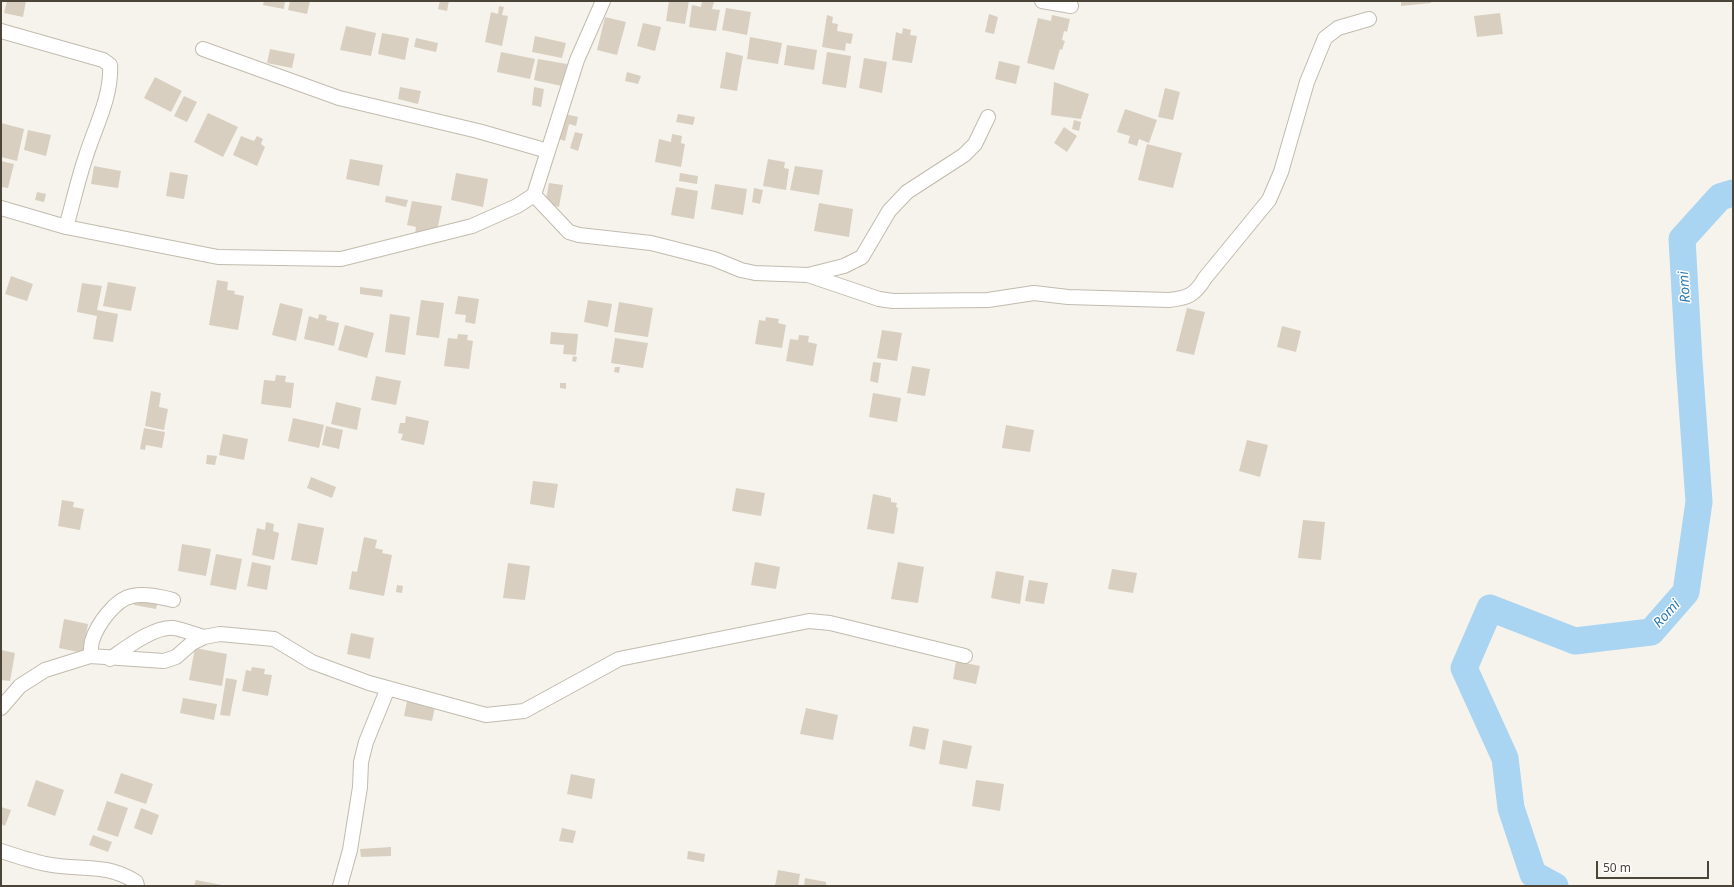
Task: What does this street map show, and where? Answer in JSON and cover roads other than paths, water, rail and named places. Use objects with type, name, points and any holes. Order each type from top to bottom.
[{"type":"street","points":[[1,208],[66,227],[218,257],[341,259],[472,226],[517,206],[534,195],[577,60],[603,1]]},
{"type":"street","points":[[1042,1],[1071,6]]},
{"type":"street","points":[[808,275],[879,299],[893,301],[988,300],[1034,293],[1068,297],[1169,300],[1184,298],[1198,291],[1205,278],[1269,200],[1281,172],[1307,82],[1325,38],[1338,28],[1369,19]]},
{"type":"street","points":[[1,31],[103,60],[110,65],[111,76],[102,111],[85,157],[66,227]]},
{"type":"street","points":[[203,49],[339,98],[478,131],[548,151]]},
{"type":"street","points":[[534,195],[569,232],[579,235],[651,243],[714,259],[742,270],[755,273],[808,275],[844,266],[862,257],[889,211],[908,192],[964,155],[975,144],[988,117]]},
{"type":"street","points":[[90,656],[92,642],[100,623],[119,602],[132,596],[159,596],[173,600]]},
{"type":"street","points":[[1,708],[20,686],[46,670],[90,656],[110,659],[164,661],[176,657],[192,643],[204,637],[220,634],[274,639],[312,662],[369,683],[486,715],[524,711],[619,659],[809,621],[830,623],[965,656]]},
{"type":"street","points":[[110,659],[160,629],[174,628],[204,637]]},
{"type":"street","points":[[340,886],[350,850],[360,787],[361,762],[366,742],[388,688]]},
{"type":"street","points":[[1,851],[47,864],[102,868],[124,874],[136,882],[137,886]]},
{"type":"waterway","name":"Romi","points":[[1555,886],[1533,874],[1511,808],[1505,758],[1464,668],[1490,608],[1575,641],[1651,632],[1686,592],[1699,502],[1682,239],[1720,197],[1733,193]]}]
